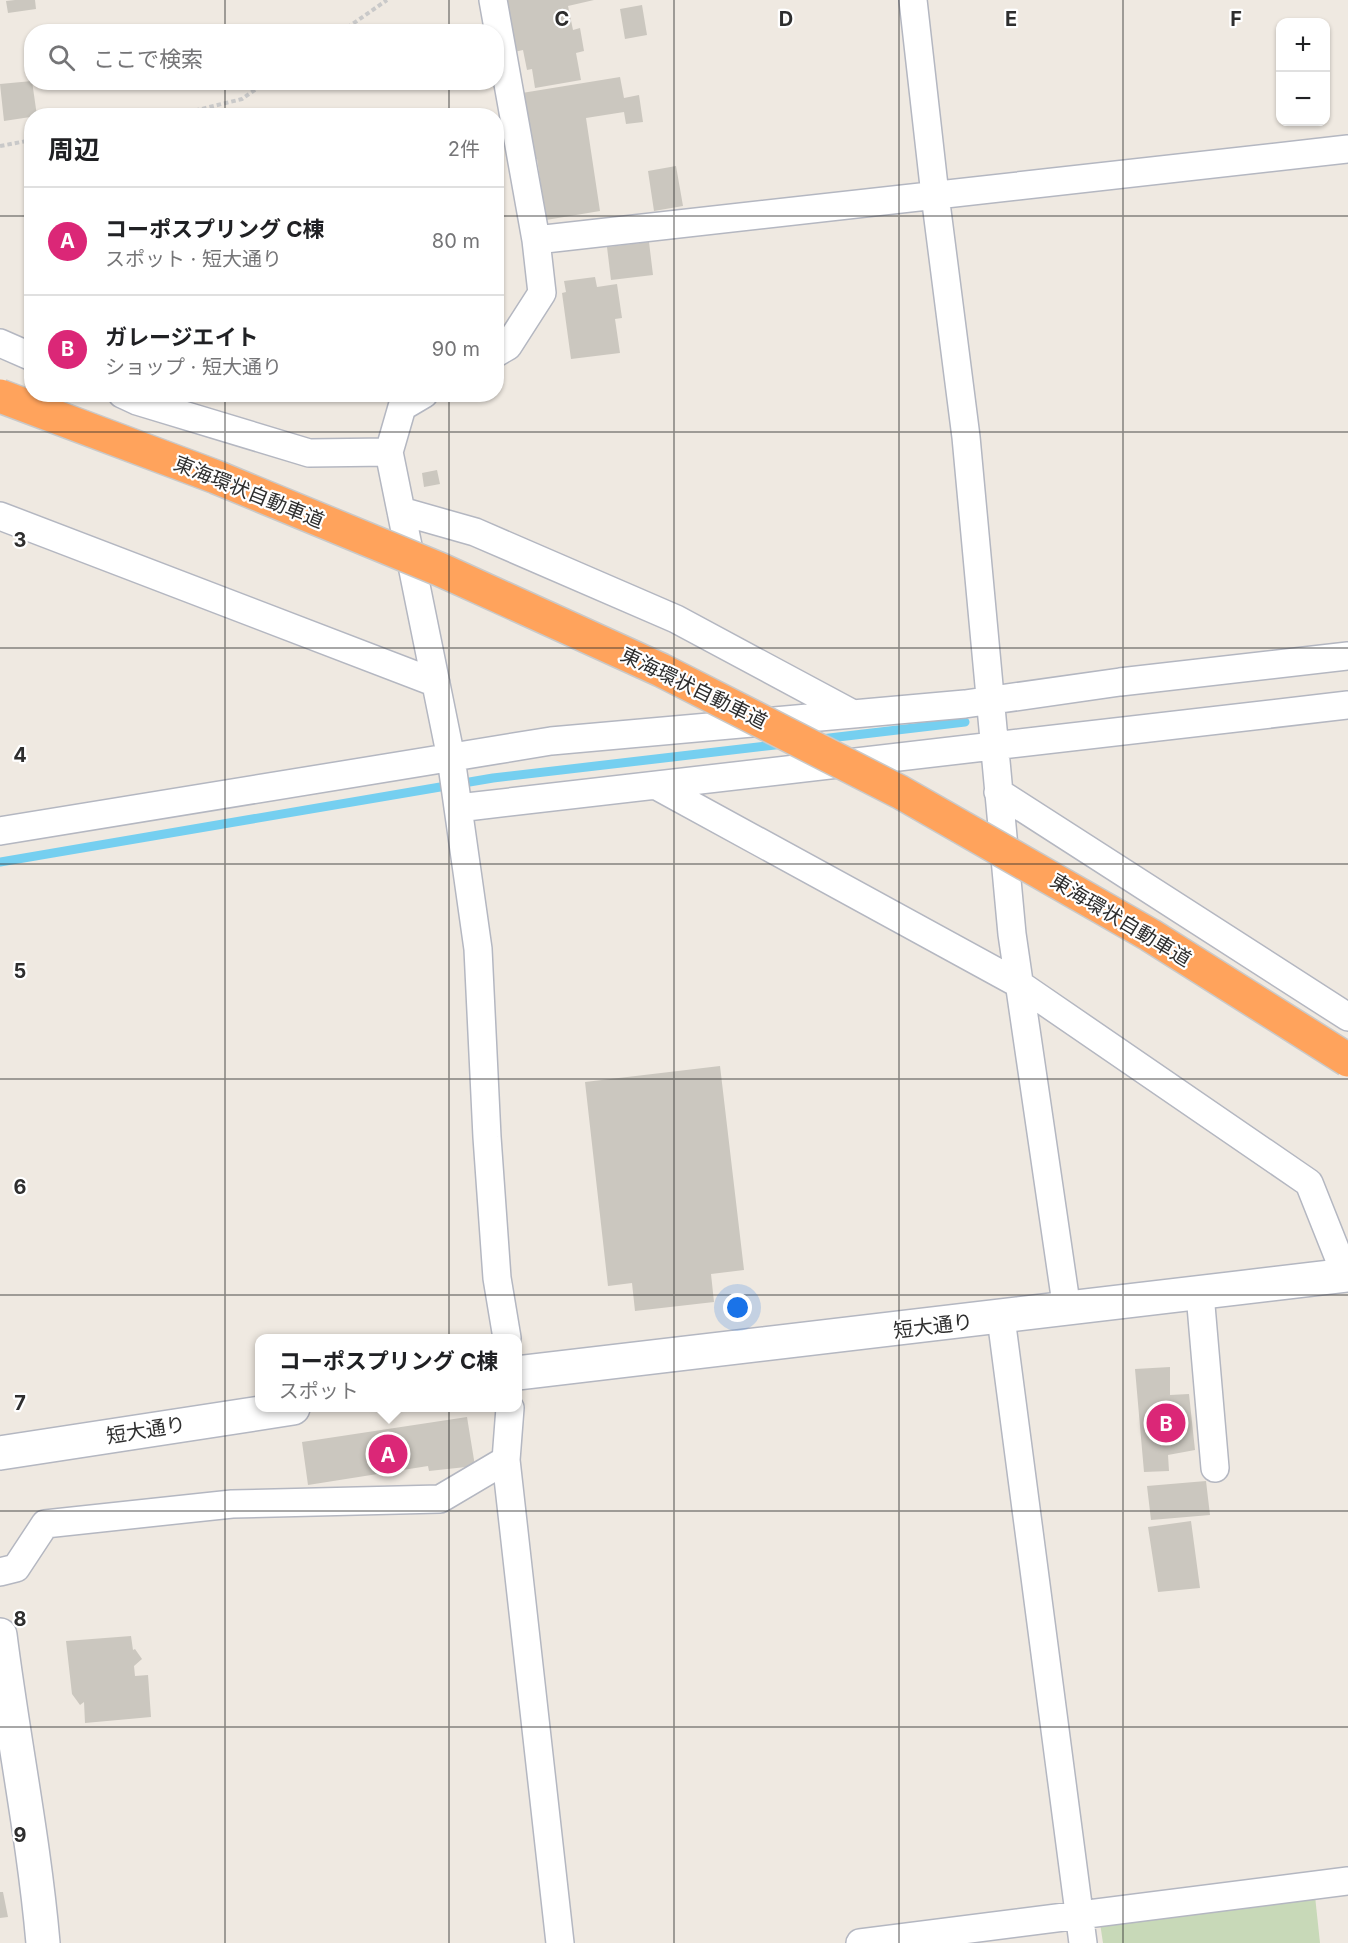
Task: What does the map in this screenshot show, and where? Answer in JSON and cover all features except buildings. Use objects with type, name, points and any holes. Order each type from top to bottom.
[{"type":"highway","name":"東海環状自動車道","points":[[0,396],[216,477],[439,569],[661,670],[911,798],[1150,935],[1348,1060]]},
{"type":"street","points":[[493,0],[497,24]]},
{"type":"street","points":[[913,0],[966,437],[1012,934],[1067,1310]]},
{"type":"street","points":[[504,61],[536,240],[542,293],[508,346],[504,348]]},
{"type":"street","points":[[536,240],[1348,149]]},
{"type":"street","points":[[0,343],[24,354]]},
{"type":"street","points":[[140,402],[309,453],[389,452]]},
{"type":"street","points":[[410,402],[402,407],[389,452],[452,764],[478,949],[487,1137],[497,1278],[506,1334]]},
{"type":"street","points":[[401,511],[475,531],[676,619],[853,714]]},
{"type":"street","points":[[0,516],[436,683]]},
{"type":"street","points":[[0,831],[452,764],[551,741],[989,701],[1120,682],[1348,656]]},
{"type":"street","points":[[457,803],[657,786],[994,744],[1348,705]]},
{"type":"street","points":[[657,786],[1019,984],[1309,1183],[1347,1276]]},
{"type":"street","points":[[998,792],[1348,1017]]},
{"type":"street","name":"短大通り","points":[[522,1372],[1347,1276]]},
{"type":"street","points":[[1200,1294],[1215,1468]]},
{"type":"street","points":[[1001,1318],[1083,1943]]},
{"type":"street","name":"短大通り","points":[[0,1453],[261,1412]]},
{"type":"street","points":[[510,1412],[506,1460],[560,1943]]},
{"type":"street","points":[[0,1572],[16,1568],[45,1524],[232,1504],[440,1499],[506,1460]]},
{"type":"street","points":[[0,1635],[37,1874],[43,1943]]},
{"type":"street","points":[[860,1943],[1348,1881]]},
{"type":"path","points":[[352,24],[387,0]]},
{"type":"path","points":[[205,108],[242,99],[255,90]]},
{"type":"path","points":[[0,146],[24,142]]},
{"type":"green space","points":[[1315,1896],[1320,1943],[1103,1943],[1100,1923]]},
{"type":"waterway","points":[[821,739],[965,722]]},
{"type":"waterway","points":[[0,862],[493,778],[784,744]]},
{"type":"place","name":"ガレージエイト","points":[[1166,1423]]},
{"type":"place","name":"コーポスプリング C棟","points":[[388,1454]]}]
